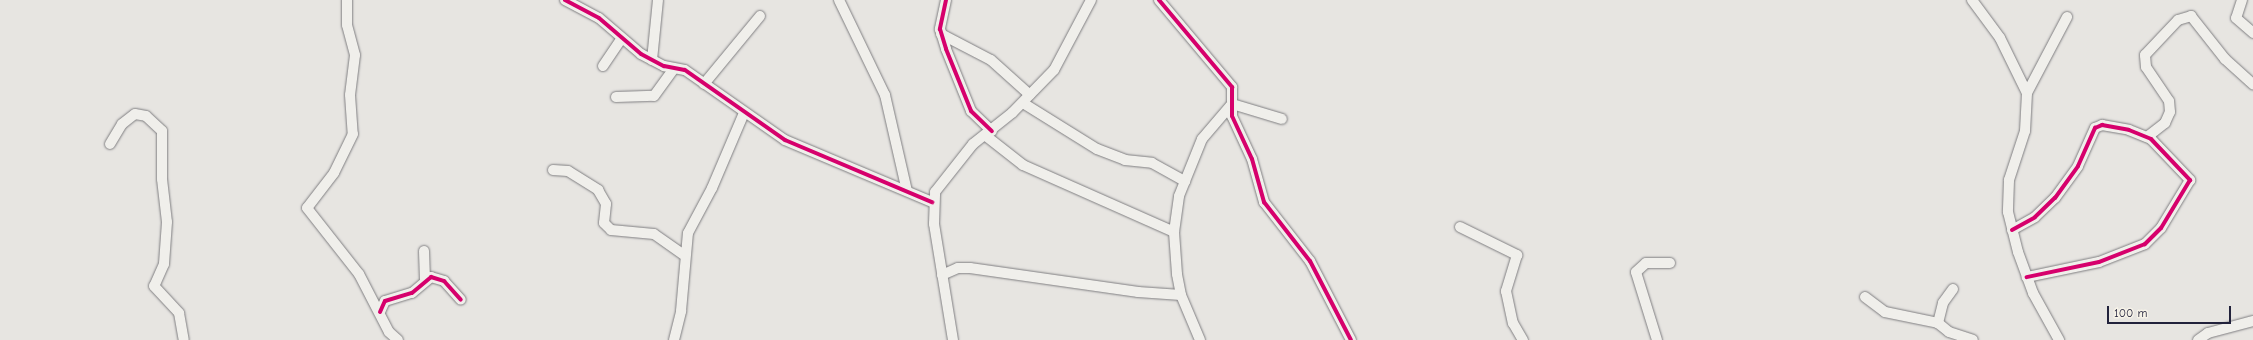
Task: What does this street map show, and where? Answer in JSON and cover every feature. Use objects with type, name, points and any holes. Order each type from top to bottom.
[{"type":"street","points":[[347,0],[347,25],[355,55],[350,95],[353,134],[334,173],[307,208],[359,274],[380,312],[398,340]]},
{"type":"street","points":[[565,0],[589,11],[621,39],[652,60],[674,68],[685,70],[744,113],[785,140],[932,202]]},
{"type":"street","points":[[652,60],[658,0]]},
{"type":"street","points":[[839,0],[885,95],[907,191]]},
{"type":"street","points":[[946,0],[940,20],[941,34],[971,111],[989,133],[1023,165],[1174,232]]},
{"type":"street","points":[[953,340],[932,202],[939,184],[973,144],[989,133],[1026,99],[1054,70],[1091,0]]},
{"type":"street","points":[[1159,0],[1228,80],[1232,87],[1232,104],[1235,127],[1252,159],[1264,202],[1310,261],[1351,340]]},
{"type":"street","points":[[1972,0],[2000,38],[2027,93]]},
{"type":"street","points":[[2242,0],[2236,18],[2253,33]]},
{"type":"street","points":[[704,84],[760,16]]},
{"type":"street","points":[[2147,137],[2164,123],[2170,112],[2169,101],[2146,67],[2145,55],[2178,20],[2191,16],[2225,59],[2253,84]]},
{"type":"street","points":[[2059,340],[2027,277],[2012,230],[2007,196],[2026,124],[2027,93],[2067,17]]},
{"type":"street","points":[[941,34],[991,60],[1026,99],[1097,149],[1125,160],[1152,164],[1185,181]]},
{"type":"street","points":[[603,66],[621,39]]},
{"type":"street","points":[[616,97],[654,96],[674,68]]},
{"type":"street","points":[[1232,104],[1282,119]]},
{"type":"street","points":[[1200,340],[1181,295],[1174,232],[1175,213],[1185,181],[1202,139],[1232,104]]},
{"type":"street","points":[[674,340],[682,297],[684,254],[692,221],[712,188],[744,113]]},
{"type":"street","points":[[110,144],[122,124],[135,114],[146,116],[162,131],[162,179],[167,222],[164,264],[154,286],[179,313],[184,340]]},
{"type":"street","points":[[2012,230],[2035,217],[2055,198],[2078,166],[2095,128],[2107,125],[2147,137],[2190,180],[2162,228],[2145,244],[2099,262],[2027,277]]},
{"type":"street","points":[[553,170],[572,173],[598,190],[606,204],[604,223],[611,230],[654,234],[684,254]]},
{"type":"street","points":[[1460,227],[1517,255],[1506,291],[1513,323],[1523,340]]},
{"type":"street","points":[[424,251],[425,279]]},
{"type":"street","points":[[1657,340],[1636,272],[1642,264],[1670,263]]},
{"type":"street","points":[[942,275],[958,268],[970,268],[1138,292],[1181,295]]},
{"type":"street","points":[[380,312],[385,301],[412,293],[425,279],[438,277],[461,300]]},
{"type":"street","points":[[1938,323],[1943,303],[1954,289]]},
{"type":"street","points":[[1865,297],[1886,312],[1938,323],[1949,332],[1973,340]]},
{"type":"street","points":[[2198,340],[2208,333],[2253,321]]},
{"type":"cycle path","points":[[565,0],[599,18],[641,54],[664,66],[685,70],[785,140],[932,202]]},
{"type":"cycle path","points":[[946,0],[940,29],[946,49],[971,111],[992,131]]},
{"type":"cycle path","points":[[1159,0],[1232,87],[1232,116],[1252,159],[1264,202],[1310,261],[1351,340]]},
{"type":"cycle path","points":[[2012,230],[2035,217],[2055,198],[2078,166],[2095,128],[2102,125],[2129,130],[2151,139],[2190,180],[2161,228],[2145,244],[2099,262],[2027,277]]},
{"type":"cycle path","points":[[380,312],[385,301],[412,293],[431,277],[444,281],[461,300]]}]
